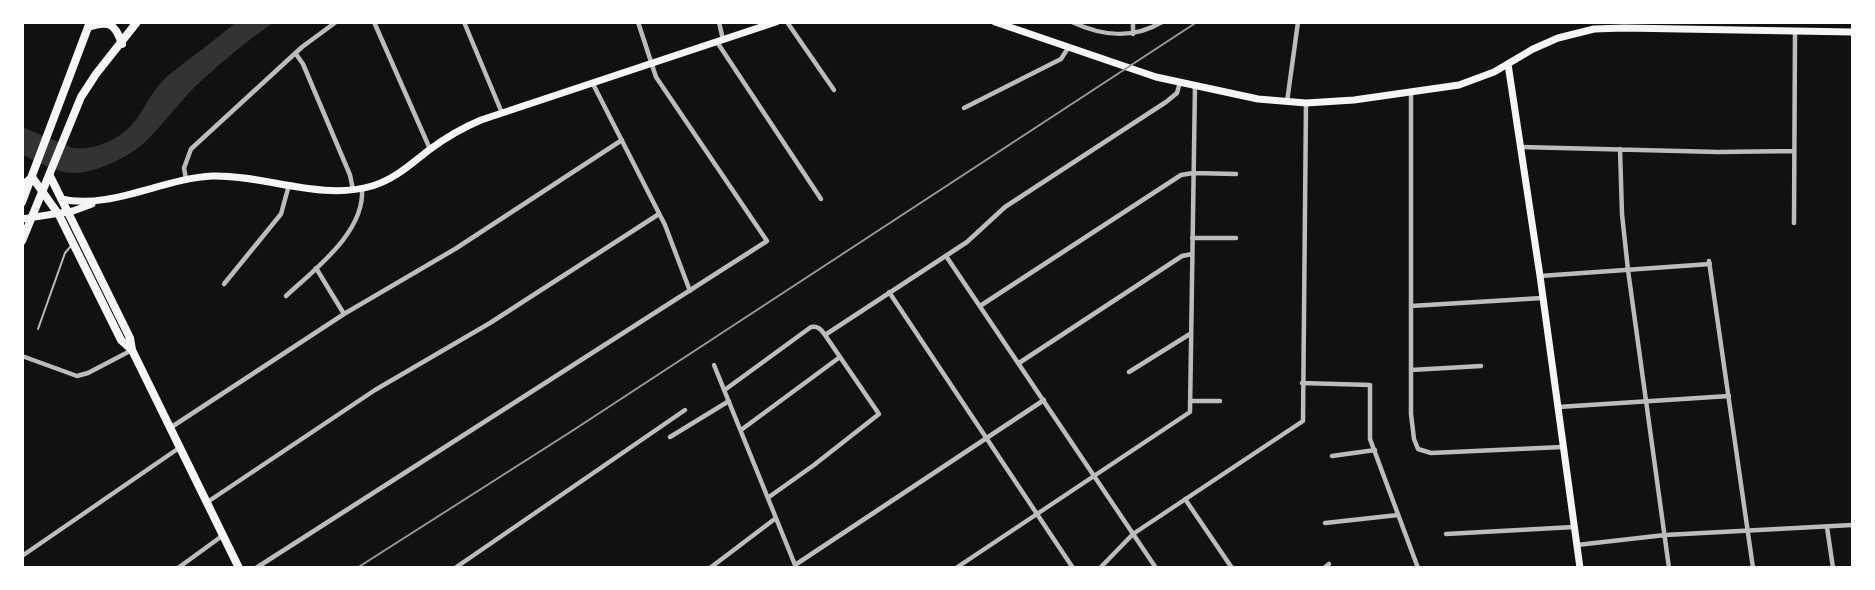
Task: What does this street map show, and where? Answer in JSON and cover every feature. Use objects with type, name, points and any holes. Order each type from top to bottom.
[{"type":"main road","points":[[22,241],[86,89],[137,22]]},
{"type":"main road","points":[[22,219],[68,212],[99,201],[186,179],[222,176],[332,190],[362,189],[395,176],[430,149],[462,129],[502,113],[776,22]]},
{"type":"main road","points":[[995,22],[1068,48],[1180,82],[1261,99],[1306,103],[1354,100],[1466,83],[1558,38],[1604,28],[1852,32]]},
{"type":"main road","points":[[22,202],[89,25],[111,24],[116,29],[122,44]]},
{"type":"main road","points":[[1508,64],[1580,567]]},
{"type":"main road","points":[[22,185],[33,173]]},
{"type":"main road","points":[[33,173],[58,213],[122,340],[132,350]]},
{"type":"main road","points":[[50,176],[130,338],[132,350],[238,567]]},
{"type":"main road","points":[[62,199],[79,202],[99,201]]},
{"type":"street","points":[[186,179],[184,168],[191,149],[296,54],[336,22]]},
{"type":"street","points":[[374,22],[430,149]]},
{"type":"street","points":[[464,22],[502,113]]},
{"type":"street","points":[[256,567],[767,241],[656,77],[638,22]]},
{"type":"street","points":[[719,22],[720,41],[821,199]]},
{"type":"street","points":[[787,22],[834,90]]},
{"type":"street","points":[[1072,22],[1101,33],[1121,35],[1149,29],[1162,22]]},
{"type":"street","points":[[1133,22],[1133,34]]},
{"type":"street","points":[[1287,102],[1298,22]]},
{"type":"street","points":[[1794,224],[1795,32]]},
{"type":"street","points":[[964,108],[1061,59],[1068,48]]},
{"type":"street","points":[[296,54],[303,64],[346,165],[353,190]]},
{"type":"street","points":[[825,335],[946,256],[976,234],[1005,207],[1166,102],[1177,93],[1180,82]]},
{"type":"street","points":[[592,84],[672,241],[690,291]]},
{"type":"street","points":[[956,567],[1190,412],[1195,85]]},
{"type":"street","points":[[1411,92],[1411,414],[1414,439],[1418,449],[1431,453],[1450,453],[1562,447]]},
{"type":"street","points":[[1100,567],[1133,534],[1303,421],[1306,103]]},
{"type":"street","points":[[170,428],[344,314],[455,249],[622,141]]},
{"type":"street","points":[[1521,147],[1718,152],[1793,151]]},
{"type":"street","points":[[1620,149],[1622,214],[1628,270],[1669,567]]},
{"type":"street","points":[[980,306],[1177,177],[1193,173],[1236,174]]},
{"type":"street","points":[[225,284],[281,213],[289,185]]},
{"type":"street","points":[[286,296],[353,228],[362,202],[362,189]]},
{"type":"street","points":[[206,503],[375,390],[490,323],[659,214]]},
{"type":"street","points":[[1192,238],[1236,238]]},
{"type":"street","points":[[1019,363],[1182,256],[1192,254]]},
{"type":"street","points":[[946,256],[1156,567]]},
{"type":"street","points":[[1540,276],[1709,263],[1753,567]]},
{"type":"street","points":[[316,268],[344,314]]},
{"type":"street","points":[[889,292],[1073,567]]},
{"type":"street","points":[[1411,306],[1542,298]]},
{"type":"street","points":[[726,390],[811,327],[819,328],[879,414],[769,497]]},
{"type":"street","points":[[1129,372],[1190,334]]},
{"type":"street","points":[[22,356],[77,375],[88,373],[132,350]]},
{"type":"street","points":[[741,430],[840,357]]},
{"type":"street","points":[[714,365],[796,566],[1044,400]]},
{"type":"street","points":[[1411,370],[1481,366]]},
{"type":"street","points":[[1302,383],[1370,385],[1370,439],[1418,567]]},
{"type":"street","points":[[1558,407],[1729,396]]},
{"type":"street","points":[[670,437],[729,400]]},
{"type":"street","points":[[1190,401],[1220,401]]},
{"type":"street","points":[[455,567],[685,410]]},
{"type":"street","points":[[22,556],[179,448]]},
{"type":"street","points":[[1332,456],[1375,450]]},
{"type":"street","points":[[1185,499],[1232,567]]},
{"type":"street","points":[[1325,523],[1398,515]]},
{"type":"street","points":[[710,567],[776,518]]},
{"type":"street","points":[[1577,545],[1665,535],[1852,525]]},
{"type":"street","points":[[1446,534],[1574,527]]},
{"type":"street","points":[[1827,527],[1833,567]]},
{"type":"street","points":[[178,567],[222,536]]},
{"type":"street","points":[[1324,567],[1329,564]]},
{"type":"lane","points":[[38,329],[65,253],[74,245]]},
{"type":"shaded area","points":[[235,23],[273,23],[236,50],[201,81],[152,135],[131,153],[102,167],[74,173],[55,169],[23,155],[22,127],[73,148],[98,146],[122,134],[134,122],[164,79]]},
{"type":"railway","points":[[357,568],[572,431],[1197,22]]}]
